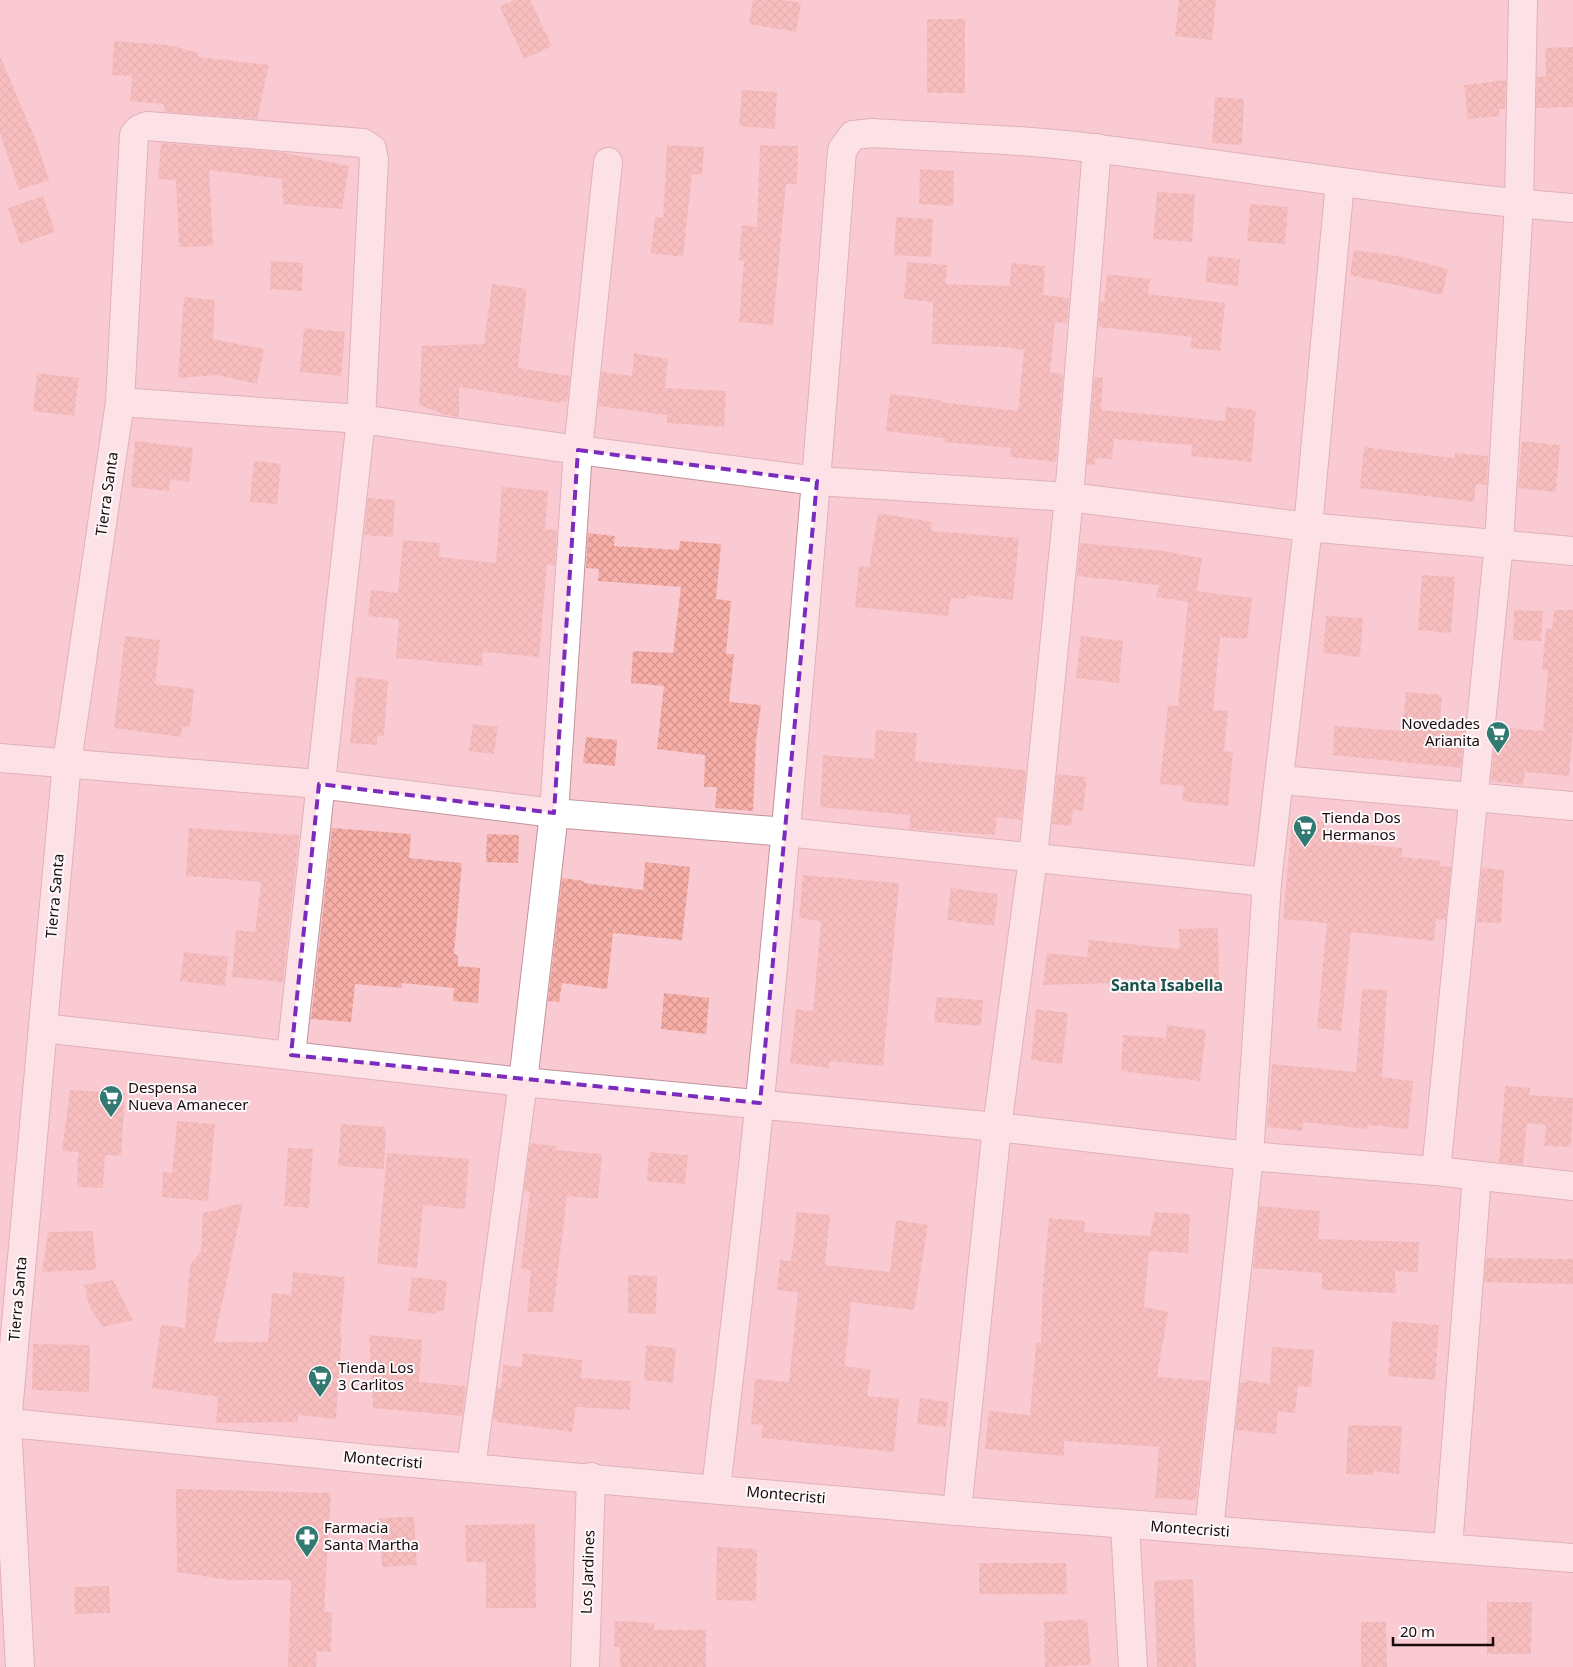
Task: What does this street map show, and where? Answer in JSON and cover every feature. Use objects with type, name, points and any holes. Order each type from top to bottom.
[{"type":"street","points":[[1436,1171],[1475,799],[1499,543],[1519,204],[1523,0]]},
{"type":"street","name":"Tierra Santa","points":[[20,1667],[3,1422],[43,1028],[67,762],[120,402],[134,135],[139,129],[147,126],[354,142],[363,143],[372,149],[374,159],[361,418]]},
{"type":"street","points":[[716,1489],[760,1103],[786,832],[817,481],[842,150],[853,135],[873,133],[1097,148],[1340,182],[1519,204],[1573,208]]},
{"type":"street","points":[[957,1511],[997,1127],[1033,858],[1069,497],[1097,148]]},
{"type":"street","points":[[471,1468],[522,1082],[554,813],[578,450],[608,162]]},
{"type":"street","points":[[1210,1530],[1249,1156],[1268,882],[1308,527],[1340,182]]},
{"type":"street","points":[[120,402],[361,418],[578,450],[817,481],[1069,497],[1308,527],[1573,551]]},
{"type":"street","points":[[291,1054],[319,784],[361,418]]},
{"type":"street","points":[[0,758],[319,784],[554,813],[786,832],[1268,882]]},
{"type":"street","points":[[1281,780],[1475,799],[1573,806]]},
{"type":"street","points":[[43,1028],[291,1054],[522,1082],[760,1103],[997,1127],[1249,1156],[1436,1171],[1573,1186]]},
{"type":"street","points":[[1448,1547],[1477,1176]]},
{"type":"street","name":"Montecristi","points":[[3,1422],[471,1468],[591,1477],[957,1511],[1573,1558]]},
{"type":"street","name":"Los Jardines","points":[[585,1667],[591,1477]]},
{"type":"street","points":[[1125,1525],[1133,1667]]},
{"type":"highlighted area","points":[[578,450],[817,481],[760,1103],[291,1055],[319,784],[554,813]]},
{"type":"building","points":[[514,0],[530,0],[552,46],[524,59],[500,7]]},
{"type":"building","points":[[753,0],[785,0],[801,3],[796,32],[749,24]]},
{"type":"building","points":[[1179,0],[1216,0],[1212,40],[1175,36]]},
{"type":"building","points":[[927,19],[965,19],[965,93],[927,93]]},
{"type":"building","points":[[114,41],[169,45],[198,53],[198,57],[269,65],[257,119],[164,112],[164,104],[130,101],[132,76],[112,75]]},
{"type":"building","points":[[1573,47],[1573,107],[1536,108],[1537,77],[1546,76],[1545,48]]},
{"type":"building","points":[[0,56],[36,141],[49,180],[19,190],[0,133]]},
{"type":"building","points":[[1506,80],[1505,109],[1499,109],[1500,116],[1468,119],[1464,85]]},
{"type":"building","points":[[742,90],[777,92],[775,129],[739,126]]},
{"type":"building","points":[[1215,97],[1244,99],[1242,145],[1212,143]]},
{"type":"building","points":[[161,143],[280,152],[349,166],[342,209],[283,204],[282,179],[209,170],[213,246],[179,247],[176,180],[158,179]]},
{"type":"building","points":[[667,145],[704,147],[702,175],[692,174],[683,257],[651,253],[655,217],[663,218]]},
{"type":"building","points":[[760,145],[798,146],[797,184],[786,184],[773,325],[739,322],[744,261],[739,260],[742,225],[757,227]]},
{"type":"building","points":[[920,169],[954,171],[953,206],[919,204]]},
{"type":"building","points":[[1157,192],[1195,194],[1192,242],[1153,239]]},
{"type":"building","points":[[43,196],[55,232],[20,244],[8,208]]},
{"type":"building","points":[[1250,204],[1288,207],[1285,244],[1247,241]]},
{"type":"building","points":[[896,217],[933,219],[931,257],[894,255]]},
{"type":"building","points":[[1354,250],[1398,256],[1448,269],[1442,295],[1350,275]]},
{"type":"building","points":[[1208,256],[1240,259],[1238,286],[1205,282]]},
{"type":"building","points":[[271,261],[303,263],[302,291],[270,289]]},
{"type":"building","points":[[907,262],[947,265],[946,284],[1010,286],[1011,263],[1045,266],[1043,295],[1069,298],[1067,323],[1055,322],[1050,372],[1063,374],[1056,462],[1010,457],[1011,448],[943,442],[944,438],[886,431],[890,394],[1018,411],[1024,350],[1004,347],[932,344],[933,302],[904,299]]},
{"type":"building","points":[[1107,274],[1150,279],[1148,294],[1225,303],[1220,351],[1190,348],[1192,337],[1098,327],[1100,301],[1104,302]]},
{"type":"building","points":[[492,284],[527,289],[518,368],[570,376],[567,402],[560,401],[560,403],[459,387],[459,417],[446,415],[419,405],[422,346],[484,344]]},
{"type":"building","points":[[184,297],[215,300],[213,339],[264,349],[257,384],[217,375],[178,378]]},
{"type":"building","points":[[304,328],[345,332],[341,376],[300,372]]},
{"type":"building","points":[[634,353],[668,359],[665,388],[726,391],[724,427],[667,423],[667,415],[598,406],[602,372],[632,376]]},
{"type":"building","points":[[37,373],[79,378],[74,416],[33,411]]},
{"type":"building","points":[[1094,377],[1103,378],[1101,410],[1225,421],[1226,407],[1256,410],[1251,462],[1191,456],[1192,445],[1114,439],[1112,459],[1095,458],[1095,465],[1087,464]]},
{"type":"building","points":[[135,441],[193,448],[189,482],[170,479],[169,491],[131,487]]},
{"type":"building","points":[[1522,441],[1560,445],[1556,492],[1518,488]]},
{"type":"building","points":[[1364,447],[1454,458],[1455,453],[1488,456],[1487,485],[1476,484],[1474,502],[1360,488]]},
{"type":"building","points":[[254,461],[281,464],[277,504],[250,502]]},
{"type":"building","points":[[502,487],[548,491],[545,529],[557,530],[555,565],[547,565],[539,657],[483,652],[482,666],[396,658],[399,619],[368,616],[371,590],[398,593],[403,540],[440,543],[439,557],[496,563]]},
{"type":"building","points":[[368,498],[395,500],[393,537],[364,535]]},
{"type":"building","points":[[878,513],[932,522],[931,531],[1019,538],[1013,600],[967,595],[966,599],[951,598],[948,616],[855,607],[859,566],[869,567]]},
{"type":"building","points":[[588,533],[615,536],[614,546],[679,550],[680,541],[721,544],[716,599],[731,601],[726,654],[734,654],[729,702],[761,705],[756,741],[753,811],[715,808],[717,787],[704,787],[705,755],[657,749],[664,686],[631,683],[633,651],[673,653],[681,587],[598,581],[599,569],[586,568]]},
{"type":"building","points":[[1080,543],[1164,551],[1202,558],[1197,591],[1252,598],[1247,639],[1220,637],[1213,710],[1228,711],[1224,751],[1233,752],[1228,806],[1182,801],[1184,786],[1160,784],[1168,705],[1178,706],[1188,602],[1156,597],[1159,585],[1077,576]]},
{"type":"building","points":[[1422,575],[1455,577],[1451,633],[1418,630]]},
{"type":"building","points":[[1514,610],[1543,611],[1541,641],[1513,640]]},
{"type":"building","points":[[1554,610],[1573,610],[1573,729],[1569,776],[1525,772],[1523,785],[1491,781],[1496,727],[1543,731],[1548,670],[1542,670],[1546,628],[1552,629]]},
{"type":"building","points":[[1326,616],[1363,618],[1360,657],[1323,653]]},
{"type":"building","points":[[125,636],[160,640],[155,684],[194,689],[190,727],[182,726],[181,737],[114,728]]},
{"type":"building","points":[[1081,636],[1123,641],[1119,683],[1076,678]]},
{"type":"building","points":[[356,677],[388,680],[384,736],[377,736],[377,745],[350,743]]},
{"type":"building","points":[[1406,692],[1442,695],[1440,721],[1465,724],[1461,768],[1333,755],[1334,726],[1402,731]]},
{"type":"building","points":[[473,724],[498,727],[494,754],[469,751]]},
{"type":"building","points":[[876,730],[917,733],[915,761],[1026,770],[1021,820],[997,817],[995,835],[909,829],[910,815],[820,807],[823,755],[874,759]]},
{"type":"building","points":[[586,737],[617,740],[615,766],[583,763]]},
{"type":"building","points":[[1057,774],[1087,777],[1083,811],[1073,810],[1071,826],[1052,824]]},
{"type":"building","points":[[1292,819],[1325,822],[1323,840],[1402,848],[1402,857],[1441,861],[1440,866],[1451,867],[1446,920],[1436,919],[1434,941],[1351,932],[1341,1031],[1317,1028],[1327,923],[1283,919]]},
{"type":"building","points":[[189,828],[299,835],[283,982],[232,977],[236,930],[255,932],[261,882],[186,876]]},
{"type":"building","points":[[332,828],[411,834],[409,858],[462,863],[454,954],[458,955],[458,966],[480,968],[478,1003],[453,1001],[454,988],[402,983],[402,988],[355,984],[351,1022],[311,1019]]},
{"type":"building","points":[[487,834],[519,835],[518,863],[486,862]]},
{"type":"building","points":[[645,862],[690,867],[682,940],[613,933],[607,989],[562,983],[559,1002],[548,1001],[562,878],[584,881],[584,883],[643,890]]},
{"type":"building","points":[[1482,868],[1504,870],[1501,923],[1477,922]]},
{"type":"building","points":[[803,875],[899,883],[883,1066],[830,1061],[829,1068],[790,1063],[796,1009],[813,1011],[821,921],[799,918]]},
{"type":"building","points":[[951,888],[998,894],[994,926],[947,920]]},
{"type":"building","points":[[1218,928],[1219,982],[1169,983],[1120,978],[1119,983],[1043,985],[1047,953],[1087,957],[1089,940],[1180,949],[1179,929]]},
{"type":"building","points":[[184,952],[228,957],[225,986],[180,981]]},
{"type":"building","points":[[1362,989],[1387,990],[1382,1077],[1413,1081],[1408,1129],[1368,1125],[1367,1129],[1303,1122],[1302,1131],[1267,1127],[1272,1064],[1356,1072]]},
{"type":"building","points":[[664,993],[709,998],[706,1034],[661,1029]]},
{"type":"building","points":[[937,997],[983,1000],[981,1026],[934,1022]]},
{"type":"building","points":[[1036,1009],[1068,1013],[1062,1064],[1031,1060]]},
{"type":"building","points":[[1167,1025],[1206,1030],[1200,1081],[1121,1071],[1123,1035],[1166,1038]]},
{"type":"building","points":[[1505,1086],[1530,1088],[1529,1095],[1573,1098],[1571,1147],[1544,1146],[1546,1125],[1527,1123],[1523,1165],[1499,1162]]},
{"type":"building","points":[[70,1090],[125,1093],[121,1156],[105,1155],[103,1188],[77,1187],[78,1152],[62,1151]]},
{"type":"building","points":[[177,1121],[215,1124],[208,1201],[162,1197],[163,1172],[172,1173]]},
{"type":"building","points":[[341,1124],[386,1127],[384,1169],[338,1166]]},
{"type":"building","points":[[530,1143],[557,1146],[556,1150],[602,1154],[598,1199],[567,1196],[553,1312],[527,1312],[531,1270],[521,1268],[530,1192],[524,1191]]},
{"type":"building","points":[[288,1148],[313,1149],[309,1208],[284,1206]]},
{"type":"building","points":[[649,1152],[688,1155],[685,1184],[647,1181]]},
{"type":"building","points":[[387,1153],[469,1159],[465,1209],[423,1205],[417,1268],[377,1264]]},
{"type":"building","points":[[243,1203],[214,1342],[268,1342],[272,1293],[291,1295],[293,1272],[345,1277],[336,1419],[298,1415],[298,1422],[216,1423],[218,1397],[152,1388],[161,1325],[185,1328],[190,1265],[201,1251],[203,1213]]},
{"type":"building","points":[[1259,1206],[1320,1211],[1318,1239],[1419,1242],[1418,1272],[1395,1271],[1396,1293],[1322,1290],[1322,1273],[1253,1268]]},
{"type":"building","points":[[797,1212],[830,1215],[825,1265],[890,1272],[896,1220],[928,1225],[914,1310],[851,1302],[845,1366],[871,1370],[867,1396],[899,1399],[894,1452],[761,1438],[763,1425],[751,1424],[755,1379],[789,1382],[798,1292],[777,1290],[780,1260],[791,1261]]},
{"type":"building","points":[[1155,1212],[1190,1214],[1188,1253],[1149,1251],[1144,1307],[1168,1312],[1157,1377],[1209,1381],[1196,1500],[1155,1498],[1159,1447],[1064,1441],[1064,1456],[985,1449],[989,1411],[1030,1415],[1036,1343],[1041,1343],[1043,1285],[1049,1218],[1085,1221],[1084,1232],[1150,1236]]},
{"type":"building","points":[[93,1231],[96,1270],[42,1272],[48,1232]]},
{"type":"building","points":[[1486,1258],[1573,1259],[1573,1284],[1484,1282]]},
{"type":"building","points":[[628,1275],[657,1276],[656,1314],[628,1313]]},
{"type":"building","points":[[412,1277],[447,1281],[444,1311],[436,1311],[436,1314],[408,1311]]},
{"type":"building","points":[[113,1280],[133,1320],[103,1327],[90,1308],[84,1285]]},
{"type":"building","points":[[1392,1321],[1439,1325],[1435,1380],[1388,1376]]},
{"type":"building","points":[[369,1335],[422,1340],[419,1382],[466,1386],[462,1416],[373,1408]]},
{"type":"building","points":[[33,1344],[90,1345],[89,1392],[32,1390]]},
{"type":"building","points":[[646,1345],[676,1348],[673,1383],[644,1380]]},
{"type":"building","points":[[1272,1347],[1314,1350],[1311,1387],[1298,1386],[1295,1413],[1278,1411],[1276,1434],[1235,1430],[1240,1383],[1245,1383],[1246,1380],[1270,1384]]},
{"type":"building","points":[[523,1353],[582,1360],[581,1378],[631,1381],[630,1410],[576,1407],[572,1432],[497,1422],[497,1420],[493,1419],[497,1388],[501,1389],[503,1365],[522,1367]]},
{"type":"building","points":[[920,1398],[948,1402],[946,1427],[917,1424]]},
{"type":"building","points":[[1348,1425],[1402,1426],[1399,1474],[1373,1471],[1373,1475],[1346,1474]]},
{"type":"building","points":[[176,1489],[331,1493],[324,1612],[332,1612],[331,1652],[317,1651],[316,1667],[288,1667],[291,1580],[229,1580],[177,1572]]},
{"type":"building","points":[[414,1517],[417,1565],[382,1567],[379,1518]]},
{"type":"building","points":[[535,1524],[536,1608],[486,1608],[486,1562],[466,1562],[465,1525]]},
{"type":"building","points":[[717,1547],[757,1549],[756,1601],[716,1600]]},
{"type":"building","points":[[979,1563],[1066,1563],[1067,1594],[979,1594]]},
{"type":"building","points":[[1193,1579],[1196,1667],[1157,1667],[1154,1581]]},
{"type":"building","points":[[109,1586],[110,1613],[75,1614],[74,1587]]},
{"type":"building","points":[[1487,1602],[1532,1602],[1531,1654],[1487,1654]]},
{"type":"building","points":[[1087,1619],[1091,1665],[1045,1667],[1044,1622]]},
{"type":"building","points":[[615,1621],[654,1623],[654,1630],[706,1630],[706,1667],[620,1667],[620,1647],[614,1647]]},
{"type":"building","points":[[1361,1622],[1386,1622],[1387,1667],[1361,1667]]},
{"type":"place","name":"Novedades Arianita","points":[[1498,754]]},
{"type":"place","name":"Tienda Dos Hermanos","points":[[1305,848]]},
{"type":"place","name":"Despensa Nueva Amanecer","points":[[111,1118]]},
{"type":"place","name":"Tienda Los 3 Carlitos","points":[[320,1398]]},
{"type":"place","name":"Farmacia Santa Martha","points":[[307,1558]]},
{"type":"district","name":"Santa Isabella","points":[[1167,985]]}]
